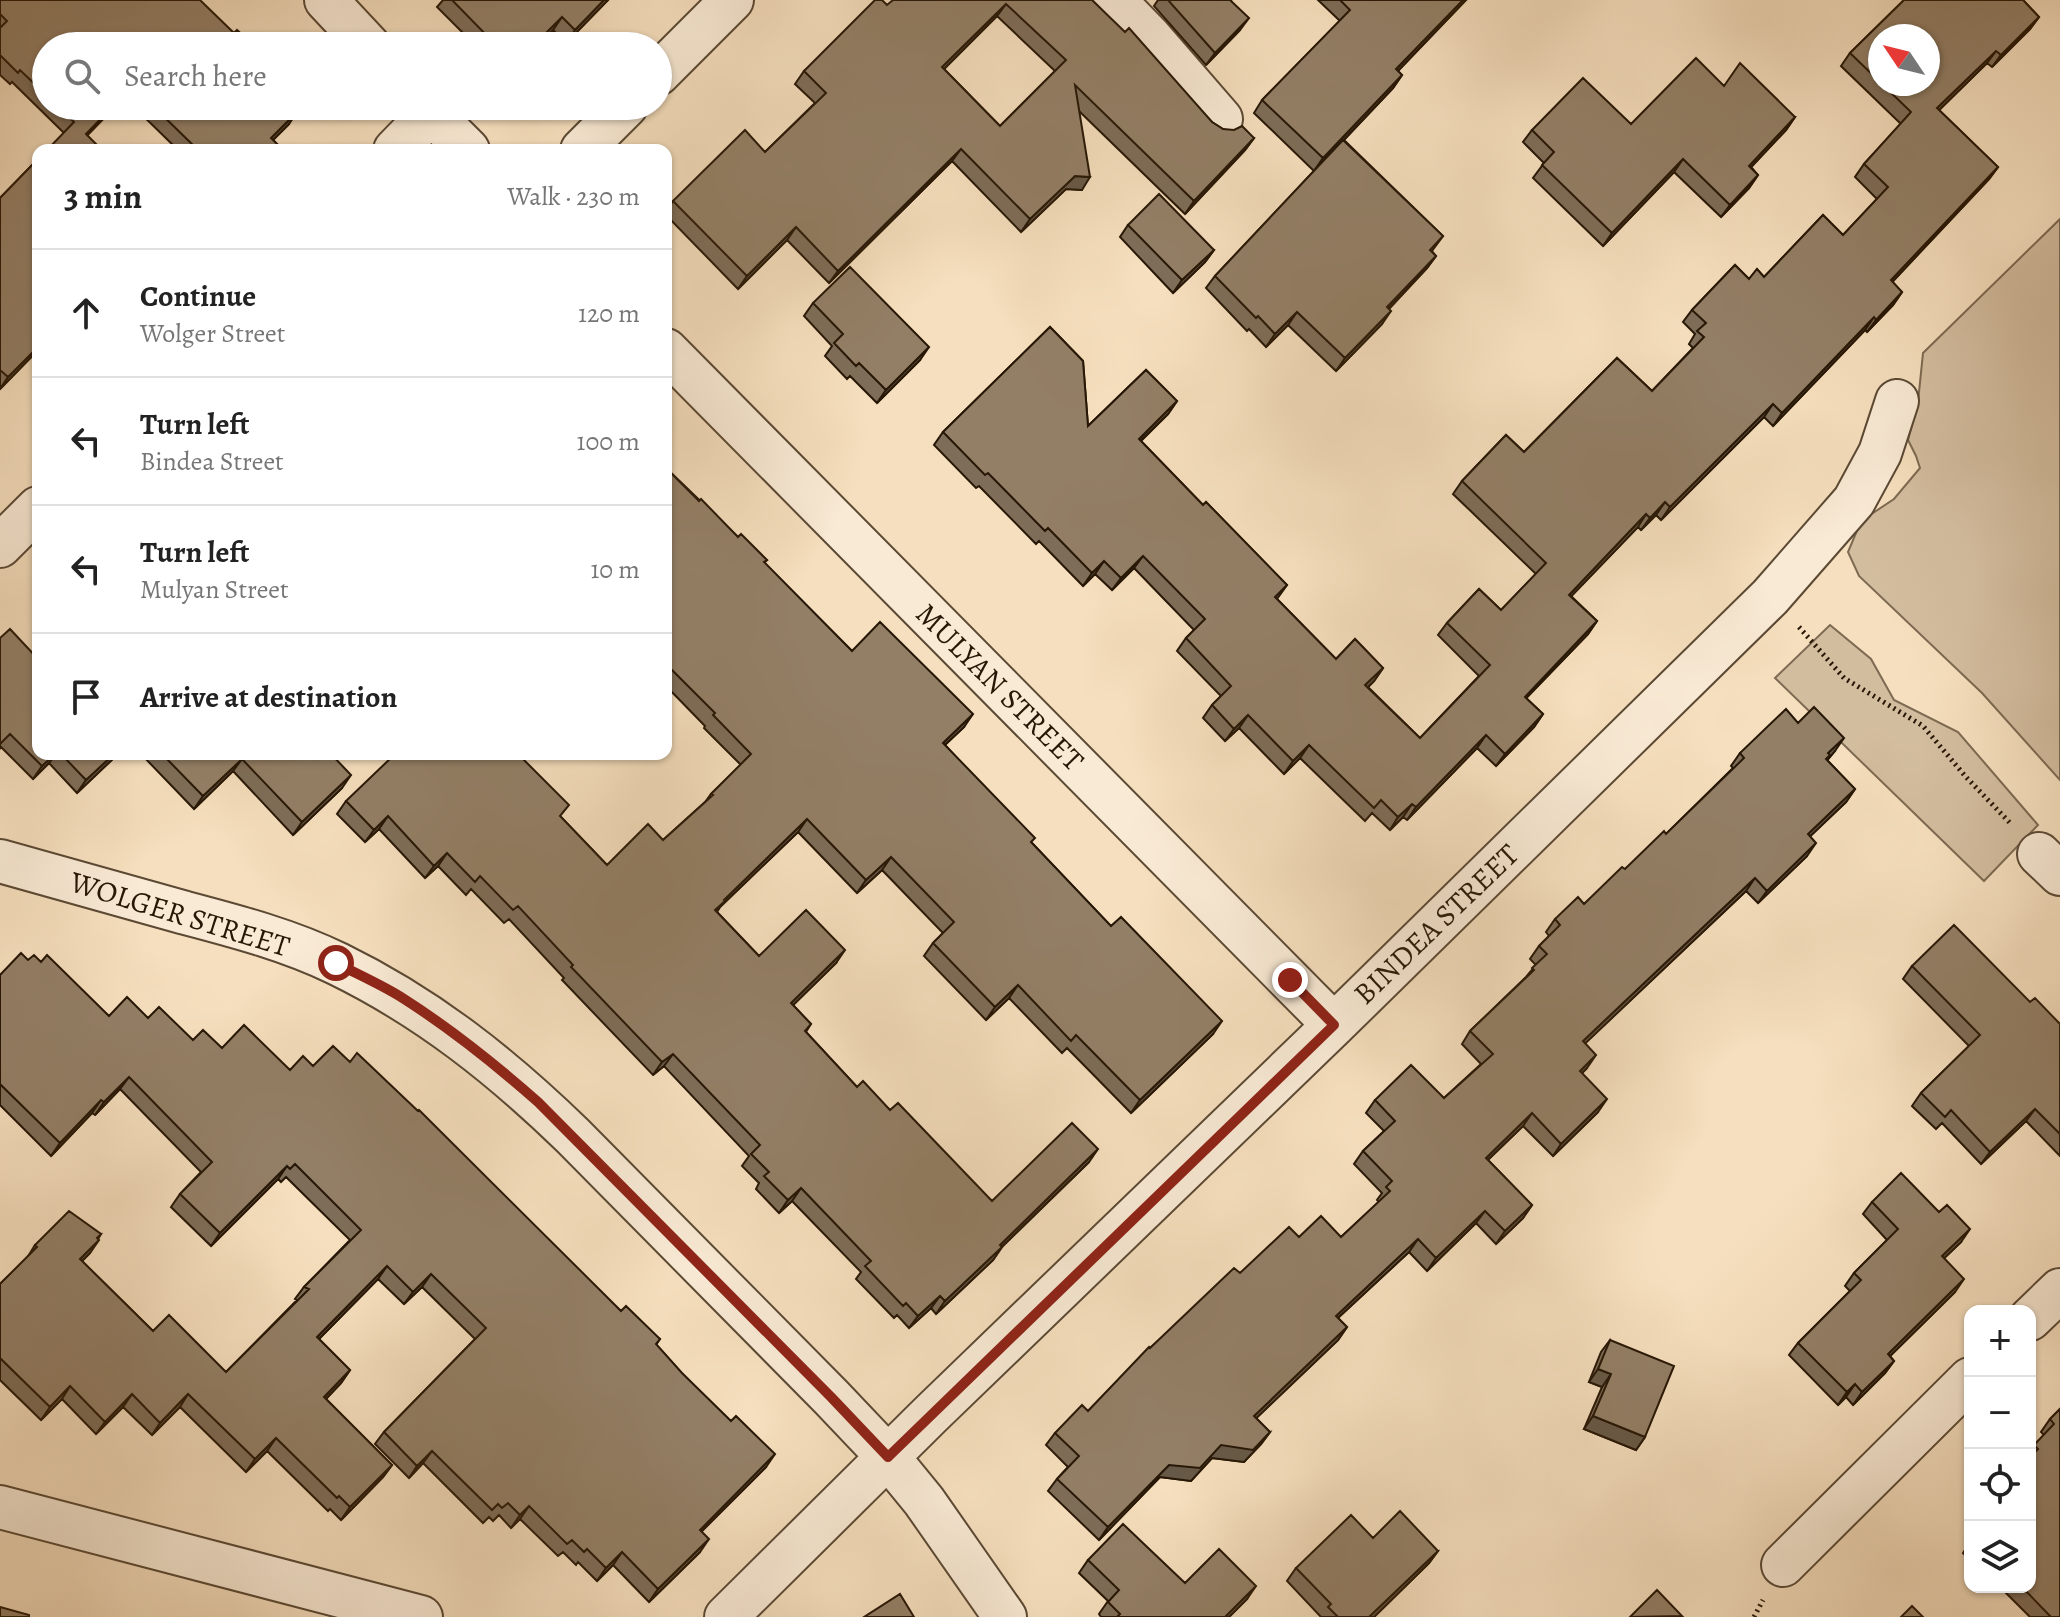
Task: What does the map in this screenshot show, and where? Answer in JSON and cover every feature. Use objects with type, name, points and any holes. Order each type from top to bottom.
[{"type":"street","points":[[326,0],[356,32]]},
{"type":"street","points":[[672,60],[732,0]]},
{"type":"street","points":[[1114,0],[1221,119]]},
{"type":"street","points":[[400,144],[420,120]]},
{"type":"street","points":[[438,120],[462,144]]},
{"type":"street","points":[[588,144],[612,120]]},
{"type":"street","name":"MULYAN STREET","points":[[672,356],[1334,1025]]},
{"type":"street","name":"BINDEA STREET","points":[[726,1617],[1770,597],[1854,501],[1880,453],[1897,401]]},
{"type":"street","points":[[0,546],[32,514]]},
{"type":"street","name":"WOLGER STREET","points":[[0,861],[257,933],[336,963],[399,995],[489,1058],[538,1102],[888,1457],[924,1501],[1005,1617]]},
{"type":"street","points":[[2036,1313],[2060,1290]]},
{"type":"street","points":[[1783,1565],[1964,1385]]},
{"type":"street","points":[[0,1507],[421,1617]]},
{"type":"path","points":[[1770,597],[1844,678],[1923,726],[1966,777],[2050,864]]},
{"type":"shaded area","points":[[2060,219],[2060,780],[1982,693],[1859,576],[1848,552],[1861,521],[1894,499],[1920,468],[1908,440],[1918,402],[1923,353]]},
{"type":"shaded area","points":[[1830,625],[1871,659],[1894,700],[1958,732],[2038,825],[1984,881],[1775,678]]},
{"type":"building","points":[[0,0],[200,0],[233,32],[32,32],[32,82],[0,55],[0,28],[7,21],[0,14]]},
{"type":"building","points":[[452,0],[604,0],[575,30],[562,17],[547,32],[483,32]]},
{"type":"building","points":[[875,0],[882,0],[887,5],[893,0],[1092,0],[1125,32],[1129,28],[1212,122],[1223,129],[1234,130],[1242,126],[1254,138],[1194,201],[1075,85],[1090,177],[1075,176],[1030,219],[961,149],[838,271],[796,227],[747,276],[673,201],[745,130],[765,152],[826,93],[804,71]],"holes":[[[1006,4],[1066,60],[1000,126],[942,67]]]},
{"type":"building","points":[[1168,0],[1230,0],[1249,18],[1215,53]]},
{"type":"building","points":[[1340,0],[1463,0],[1396,69],[1402,75],[1323,158],[1262,100],[1350,10]]},
{"type":"building","points":[[1904,0],[2023,0],[2039,17],[2001,55],[1996,51],[1937,108],[1998,167],[1891,280],[1902,292],[1876,320],[1874,317],[1782,413],[1773,404],[1670,507],[1665,502],[1650,518],[1646,514],[1569,595],[1597,621],[1525,697],[1543,714],[1505,754],[1486,735],[1416,807],[1412,804],[1398,817],[1381,800],[1374,808],[1309,745],[1293,761],[1248,715],[1234,729],[1212,705],[1231,686],[1186,638],[1205,619],[1143,556],[1121,578],[1104,561],[1092,573],[1048,528],[1045,531],[943,432],[1050,327],[1083,361],[1088,426],[1146,370],[1177,401],[1139,439],[1287,585],[1275,597],[1336,659],[1355,639],[1383,668],[1365,685],[1420,738],[1490,665],[1447,623],[1479,589],[1501,610],[1546,563],[1462,481],[1506,435],[1524,452],[1617,358],[1652,391],[1704,337],[1697,331],[1706,323],[1692,310],[1735,265],[1749,279],[1757,269],[1764,277],[1823,215],[1843,235],[1888,187],[1864,164],[1911,112],[1894,96],[1940,96],[1940,24],[1880,24]]},
{"type":"building","points":[[1868,35],[1868,70],[1850,53]]},
{"type":"building","points":[[1696,58],[1724,86],[1740,63],[1795,117],[1749,166],[1758,175],[1730,205],[1683,159],[1612,233],[1542,165],[1554,152],[1532,130],[1583,78],[1631,124]]},
{"type":"building","points":[[72,120],[100,120],[86,134],[96,144],[53,144],[74,122]]},
{"type":"building","points":[[167,120],[289,120],[271,138],[277,144],[192,144]]},
{"type":"building","points":[[1343,140],[1443,236],[1430,250],[1436,256],[1387,307],[1391,311],[1345,358],[1297,312],[1275,334],[1215,276]]},
{"type":"building","points":[[32,165],[32,353],[8,377],[0,370],[0,198]]},
{"type":"building","points":[[1159,194],[1214,250],[1182,280],[1128,225]]},
{"type":"building","points":[[850,267],[929,347],[886,390],[834,343],[843,334],[813,303]]},
{"type":"building","points":[[672,474],[738,537],[741,534],[767,560],[764,562],[852,651],[880,622],[973,714],[943,743],[1035,838],[1031,842],[1111,926],[1121,917],[1222,1021],[1140,1100],[1076,1035],[1071,1041],[1018,985],[995,1007],[933,943],[954,922],[891,857],[866,880],[807,819],[715,910],[759,956],[806,910],[845,950],[791,1003],[811,1024],[805,1031],[857,1087],[863,1081],[890,1110],[898,1103],[992,1201],[1072,1123],[1098,1149],[945,1301],[940,1296],[918,1316],[906,1303],[903,1306],[865,1266],[871,1261],[801,1188],[788,1200],[764,1176],[769,1172],[751,1154],[760,1145],[673,1054],[662,1062],[571,967],[573,965],[518,906],[513,910],[480,876],[475,882],[447,853],[434,866],[388,816],[374,830],[346,801],[389,760],[524,760],[569,805],[560,816],[607,865],[648,824],[663,840],[713,795],[751,754],[713,715],[715,713],[672,670]]},
{"type":"building","points":[[10,629],[32,653],[32,756],[10,734],[0,744],[0,638]]},
{"type":"building","points":[[1814,707],[1844,738],[1826,759],[1855,789],[1808,834],[1816,843],[1767,891],[1755,878],[1583,1041],[1596,1055],[1580,1071],[1607,1099],[1561,1144],[1532,1113],[1486,1158],[1532,1205],[1505,1231],[1485,1211],[1436,1258],[1418,1239],[1336,1316],[1347,1327],[1254,1416],[1270,1432],[1253,1450],[1221,1445],[1200,1468],[1169,1465],[1108,1527],[1057,1479],[1079,1456],[1055,1433],[1082,1405],[1088,1411],[1149,1347],[1234,1268],[1240,1273],[1289,1227],[1299,1237],[1321,1216],[1341,1237],[1390,1191],[1386,1187],[1392,1181],[1363,1151],[1395,1121],[1375,1100],[1411,1065],[1444,1098],[1493,1054],[1470,1031],[1547,954],[1539,946],[1560,925],[1555,919],[1578,897],[1584,904],[1664,831],[1666,834],[1744,758],[1740,753],[1786,709],[1798,723]]},
{"type":"building","points":[[67,760],[108,760],[86,780]]},
{"type":"building","points":[[168,760],[241,760],[203,796]]},
{"type":"building","points":[[243,760],[337,760],[351,775],[302,822]]},
{"type":"building","points":[[1954,925],[2030,1002],[2035,998],[2060,1024],[2060,1134],[2035,1109],[1990,1152],[1951,1110],[1945,1117],[1921,1093],[1980,1035],[1912,966]]},
{"type":"building","points":[[21,953],[28,960],[34,955],[41,962],[47,955],[109,1016],[127,997],[148,1018],[159,1007],[193,1040],[203,1030],[222,1048],[244,1025],[290,1070],[303,1056],[313,1066],[333,1046],[350,1062],[357,1053],[419,1110],[621,1311],[626,1306],[660,1339],[656,1344],[731,1421],[736,1416],[775,1454],[700,1530],[709,1539],[658,1589],[622,1552],[606,1568],[587,1549],[584,1552],[572,1540],[567,1544],[529,1506],[520,1515],[508,1503],[502,1508],[498,1504],[492,1510],[432,1451],[417,1466],[384,1432],[486,1328],[431,1274],[413,1292],[387,1266],[317,1337],[350,1370],[324,1397],[392,1465],[350,1507],[276,1438],[255,1459],[188,1394],[160,1423],[132,1394],[105,1422],[70,1386],[50,1407],[0,1358],[0,1284],[69,1211],[101,1234],[80,1259],[153,1331],[169,1315],[226,1372],[309,1289],[304,1287],[361,1230],[295,1164],[290,1169],[287,1166],[220,1233],[180,1194],[212,1162],[129,1077],[104,1102],[101,1100],[60,1143],[0,1084],[0,975]]},
{"type":"building","points":[[1901,1173],[1939,1212],[1947,1205],[1970,1229],[1942,1256],[1964,1279],[1888,1354],[1894,1361],[1862,1392],[1855,1384],[1847,1392],[1798,1343],[1861,1280],[1854,1273],[1898,1229],[1872,1202]]},
{"type":"building","points":[[1610,1340],[1674,1366],[1645,1437],[1593,1416],[1611,1374],[1598,1369]]},
{"type":"building","points":[[2060,1409],[2060,1617],[2051,1617],[2028,1593],[2036,1593],[2036,1443],[2054,1424],[2050,1419]]},
{"type":"building","points":[[1400,1511],[1438,1551],[1369,1617],[1338,1617],[1328,1607],[1331,1604],[1296,1568],[1351,1515],[1373,1538]]},
{"type":"building","points":[[1123,1524],[1185,1583],[1219,1549],[1256,1586],[1225,1617],[1117,1617],[1120,1614],[1108,1602],[1119,1590],[1088,1560]]},
{"type":"building","points":[[1657,1590],[1682,1616],[1630,1617]]},
{"type":"building","points":[[900,1594],[914,1617],[864,1617]]},
{"type":"building","points":[[1912,1606],[1923,1617],[1901,1617]]},
{"type":"building","points":[[0,1607],[29,1615],[29,1617],[0,1617]]},
{"type":"route","points":[[336,963],[399,995],[489,1058],[538,1102],[888,1457],[1334,1025],[1290,980]]}]
